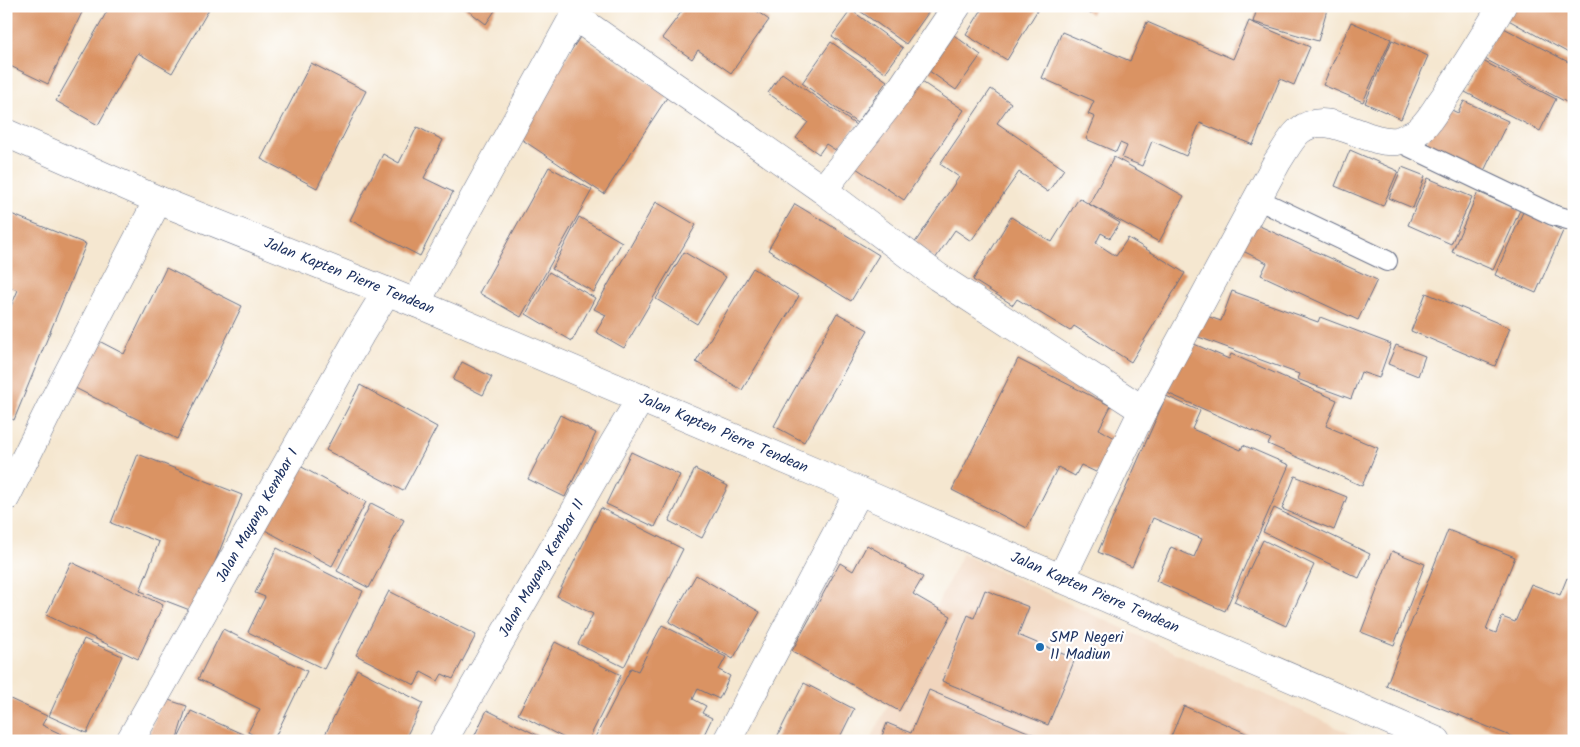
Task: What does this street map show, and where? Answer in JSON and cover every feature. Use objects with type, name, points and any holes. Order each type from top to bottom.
[{"type":"street","points":[[823,190],[898,93],[957,6]]},
{"type":"street","points":[[1061,579],[1143,410],[1257,199],[1293,138],[1299,131],[1310,125],[1322,122],[1377,140],[1398,141],[1416,132],[1427,123],[1460,75],[1502,6]]},
{"type":"street","points":[[416,303],[577,11],[823,190],[938,277],[1143,410]]},
{"type":"street","name":"Jalan Kapten Pierre Tendean","points":[[6,133],[158,200],[416,303],[641,398],[1437,741]]},
{"type":"street","points":[[6,497],[158,200]]},
{"type":"street","name":"Jalan Mayang Kembar I","points":[[130,741],[386,291]]},
{"type":"street","name":"Jalan Mayang Kembar II","points":[[443,741],[641,398]]},
{"type":"street","points":[[727,741],[859,491]]},
{"type":"lane","points":[[1398,141],[1554,215],[1574,222]]},
{"type":"lane","points":[[1257,199],[1387,261]]},
{"type":"shaded area","name":"SMP Negeri 11 Madiun","points":[[962,554],[1366,741],[870,741]]},
{"type":"building","points":[[6,6],[85,6],[48,84],[6,64]]},
{"type":"building","points":[[110,6],[211,6],[172,73],[138,53],[98,125],[56,101]]},
{"type":"building","points":[[462,6],[498,6],[486,24]]},
{"type":"building","points":[[675,6],[750,6],[769,20],[731,73],[698,50],[692,59],[662,38],[682,11]]},
{"type":"building","points":[[853,6],[933,6],[906,44]]},
{"type":"building","points":[[984,6],[1040,6],[1007,60],[966,35]]},
{"type":"building","points":[[1078,6],[1096,6],[1091,14]]},
{"type":"building","points":[[1328,6],[1318,41],[1253,22],[1257,9],[1249,7]]},
{"type":"building","points":[[1509,6],[1574,6],[1574,56],[1503,17]]},
{"type":"building","points":[[851,10],[903,48],[885,73],[832,36]]},
{"type":"building","points":[[1249,21],[1310,47],[1294,85],[1280,79],[1253,145],[1200,123],[1186,156],[1152,141],[1142,166],[1122,158],[1127,146],[1120,143],[1116,152],[1086,139],[1095,117],[1088,114],[1094,101],[1042,78],[1062,32],[1130,61],[1147,22],[1233,59]]},
{"type":"building","points":[[1351,22],[1391,39],[1363,102],[1323,85]]},
{"type":"building","points":[[1500,26],[1574,65],[1574,91],[1568,103],[1483,58]]},
{"type":"building","points":[[951,33],[981,55],[956,90],[925,68]]},
{"type":"building","points":[[580,37],[668,96],[604,194],[515,135]]},
{"type":"building","points":[[1392,40],[1428,56],[1401,119],[1365,103]]},
{"type":"building","points":[[831,42],[887,81],[857,123],[802,83]]},
{"type":"building","points":[[1481,60],[1556,99],[1540,131],[1465,92]]},
{"type":"building","points":[[311,63],[366,91],[317,188],[261,159]]},
{"type":"building","points":[[782,73],[856,125],[837,151],[826,144],[819,154],[796,138],[808,122],[768,93]]},
{"type":"building","points":[[913,76],[964,110],[904,200],[853,166]]},
{"type":"building","points":[[991,89],[1011,103],[997,123],[1064,169],[1048,192],[1019,172],[971,241],[955,230],[935,259],[914,244],[959,177],[940,164]]},
{"type":"building","points":[[1464,101],[1508,121],[1484,171],[1426,143],[1443,106],[1458,113]]},
{"type":"building","points":[[417,127],[443,140],[424,178],[453,192],[420,256],[350,220],[383,154],[399,163]]},
{"type":"building","points":[[1350,150],[1398,171],[1383,206],[1335,186]]},
{"type":"building","points":[[1114,157],[1184,196],[1159,242],[1089,204]]},
{"type":"building","points":[[549,167],[592,190],[521,317],[479,293]]},
{"type":"building","points":[[1402,167],[1425,176],[1413,208],[1389,198]]},
{"type":"building","points":[[1428,178],[1472,197],[1451,244],[1408,225]]},
{"type":"building","points":[[1478,192],[1520,210],[1493,270],[1452,252]]},
{"type":"building","points":[[1079,198],[1120,223],[1110,238],[1101,233],[1096,243],[1116,256],[1128,238],[1185,273],[1131,362],[1074,326],[1070,331],[1017,299],[1013,305],[973,280],[1011,217],[1052,242]]},
{"type":"building","points":[[656,202],[696,225],[624,348],[596,332],[606,315],[594,309]]},
{"type":"building","points":[[795,204],[879,255],[851,301],[768,250]]},
{"type":"building","points":[[6,212],[86,244],[14,420],[6,417],[6,318],[18,290],[6,286]]},
{"type":"building","points":[[1523,212],[1563,231],[1536,293],[1495,275]]},
{"type":"building","points":[[579,217],[622,242],[594,292],[552,269]]},
{"type":"building","points":[[1251,222],[1377,280],[1358,320],[1261,275],[1267,263],[1239,249]]},
{"type":"building","points":[[684,252],[726,277],[697,324],[656,299]]},
{"type":"building","points":[[166,268],[242,306],[177,439],[75,388],[99,341],[124,354]]},
{"type":"building","points":[[753,268],[799,296],[742,390],[696,362]]},
{"type":"building","points":[[549,272],[595,298],[572,341],[526,314]]},
{"type":"building","points":[[1232,291],[1318,322],[1320,317],[1391,344],[1379,378],[1361,372],[1351,399],[1297,379],[1299,374],[1193,335],[1201,314],[1221,321]]},
{"type":"building","points":[[1426,293],[1510,328],[1495,366],[1411,331]]},
{"type":"building","points":[[837,313],[868,330],[804,442],[774,426]]},
{"type":"building","points":[[1187,341],[1229,359],[1231,354],[1337,400],[1326,426],[1378,448],[1362,486],[1268,444],[1271,439],[1165,392]]},
{"type":"building","points":[[1396,345],[1425,356],[1418,376],[1388,364]]},
{"type":"building","points":[[1018,359],[1111,406],[1099,429],[1115,438],[1098,473],[1081,465],[1075,476],[1058,467],[1027,528],[952,490]]},
{"type":"building","points":[[462,362],[492,377],[483,395],[453,380]]},
{"type":"building","points":[[360,385],[437,427],[403,491],[326,450]]},
{"type":"building","points":[[1166,396],[1200,411],[1192,429],[1241,450],[1243,445],[1289,465],[1225,611],[1156,581],[1171,547],[1194,557],[1202,539],[1153,518],[1132,567],[1098,552]]},
{"type":"building","points":[[560,415],[596,433],[565,497],[528,479]]},
{"type":"building","points":[[631,452],[680,475],[655,527],[606,504]]},
{"type":"building","points":[[138,454],[242,495],[195,612],[140,591],[159,542],[111,523]]},
{"type":"building","points":[[298,465],[366,502],[332,566],[263,529]]},
{"type":"building","points":[[695,469],[728,486],[702,538],[669,521]]},
{"type":"building","points":[[1295,476],[1347,497],[1334,530],[1282,509]]},
{"type":"building","points":[[371,503],[404,520],[369,588],[337,571]]},
{"type":"building","points":[[601,508],[683,549],[624,667],[578,644],[593,614],[557,596]]},
{"type":"building","points":[[1274,508],[1370,554],[1359,578],[1263,532]]},
{"type":"building","points":[[1448,530],[1515,557],[1486,629],[1496,633],[1502,617],[1515,622],[1531,584],[1560,595],[1567,578],[1574,581],[1574,729],[1569,741],[1523,741],[1386,686]]},
{"type":"building","points":[[1263,540],[1314,565],[1286,626],[1234,602]]},
{"type":"building","points":[[867,545],[923,577],[913,594],[951,616],[899,711],[792,651],[840,563],[853,571]]},
{"type":"building","points":[[277,548],[363,591],[324,669],[248,632],[265,597],[255,593]]},
{"type":"building","points":[[1392,551],[1425,564],[1394,645],[1361,632]]},
{"type":"building","points":[[71,562],[163,605],[138,659],[46,615]]},
{"type":"building","points":[[696,575],[760,612],[733,659],[669,622]]},
{"type":"building","points":[[985,590],[1029,607],[1018,635],[1075,659],[1048,725],[942,681],[968,615],[974,618]]},
{"type":"building","points":[[389,591],[476,635],[453,679],[442,674],[438,681],[421,672],[415,685],[356,655]]},
{"type":"building","points":[[662,625],[726,657],[719,670],[730,676],[719,699],[698,689],[693,699],[706,706],[702,713],[712,718],[701,741],[689,741],[681,737],[679,741],[593,741],[631,668],[638,671]]},
{"type":"building","points":[[223,629],[307,671],[273,741],[264,741],[248,732],[260,709],[198,679]]},
{"type":"building","points":[[84,639],[122,656],[87,733],[49,716]]},
{"type":"building","points":[[555,642],[621,675],[588,741],[570,741],[518,714]]},
{"type":"building","points":[[357,669],[423,703],[404,741],[322,741]]},
{"type":"building","points":[[804,683],[854,709],[838,741],[775,741]]},
{"type":"building","points":[[929,690],[1049,741],[880,741],[887,723],[911,733]]},
{"type":"building","points":[[6,697],[47,716],[42,725],[76,741],[6,741]]},
{"type":"building","points":[[162,698],[187,706],[176,741],[165,741],[149,735]]},
{"type":"building","points":[[1184,706],[1264,741],[1169,741]]},
{"type":"building","points":[[487,710],[549,741],[472,741]]},
{"type":"building","points":[[191,711],[258,741],[177,741]]},
{"type":"place","name":"SMP Negeri 11 Madiun","points":[[1040,647]]}]
